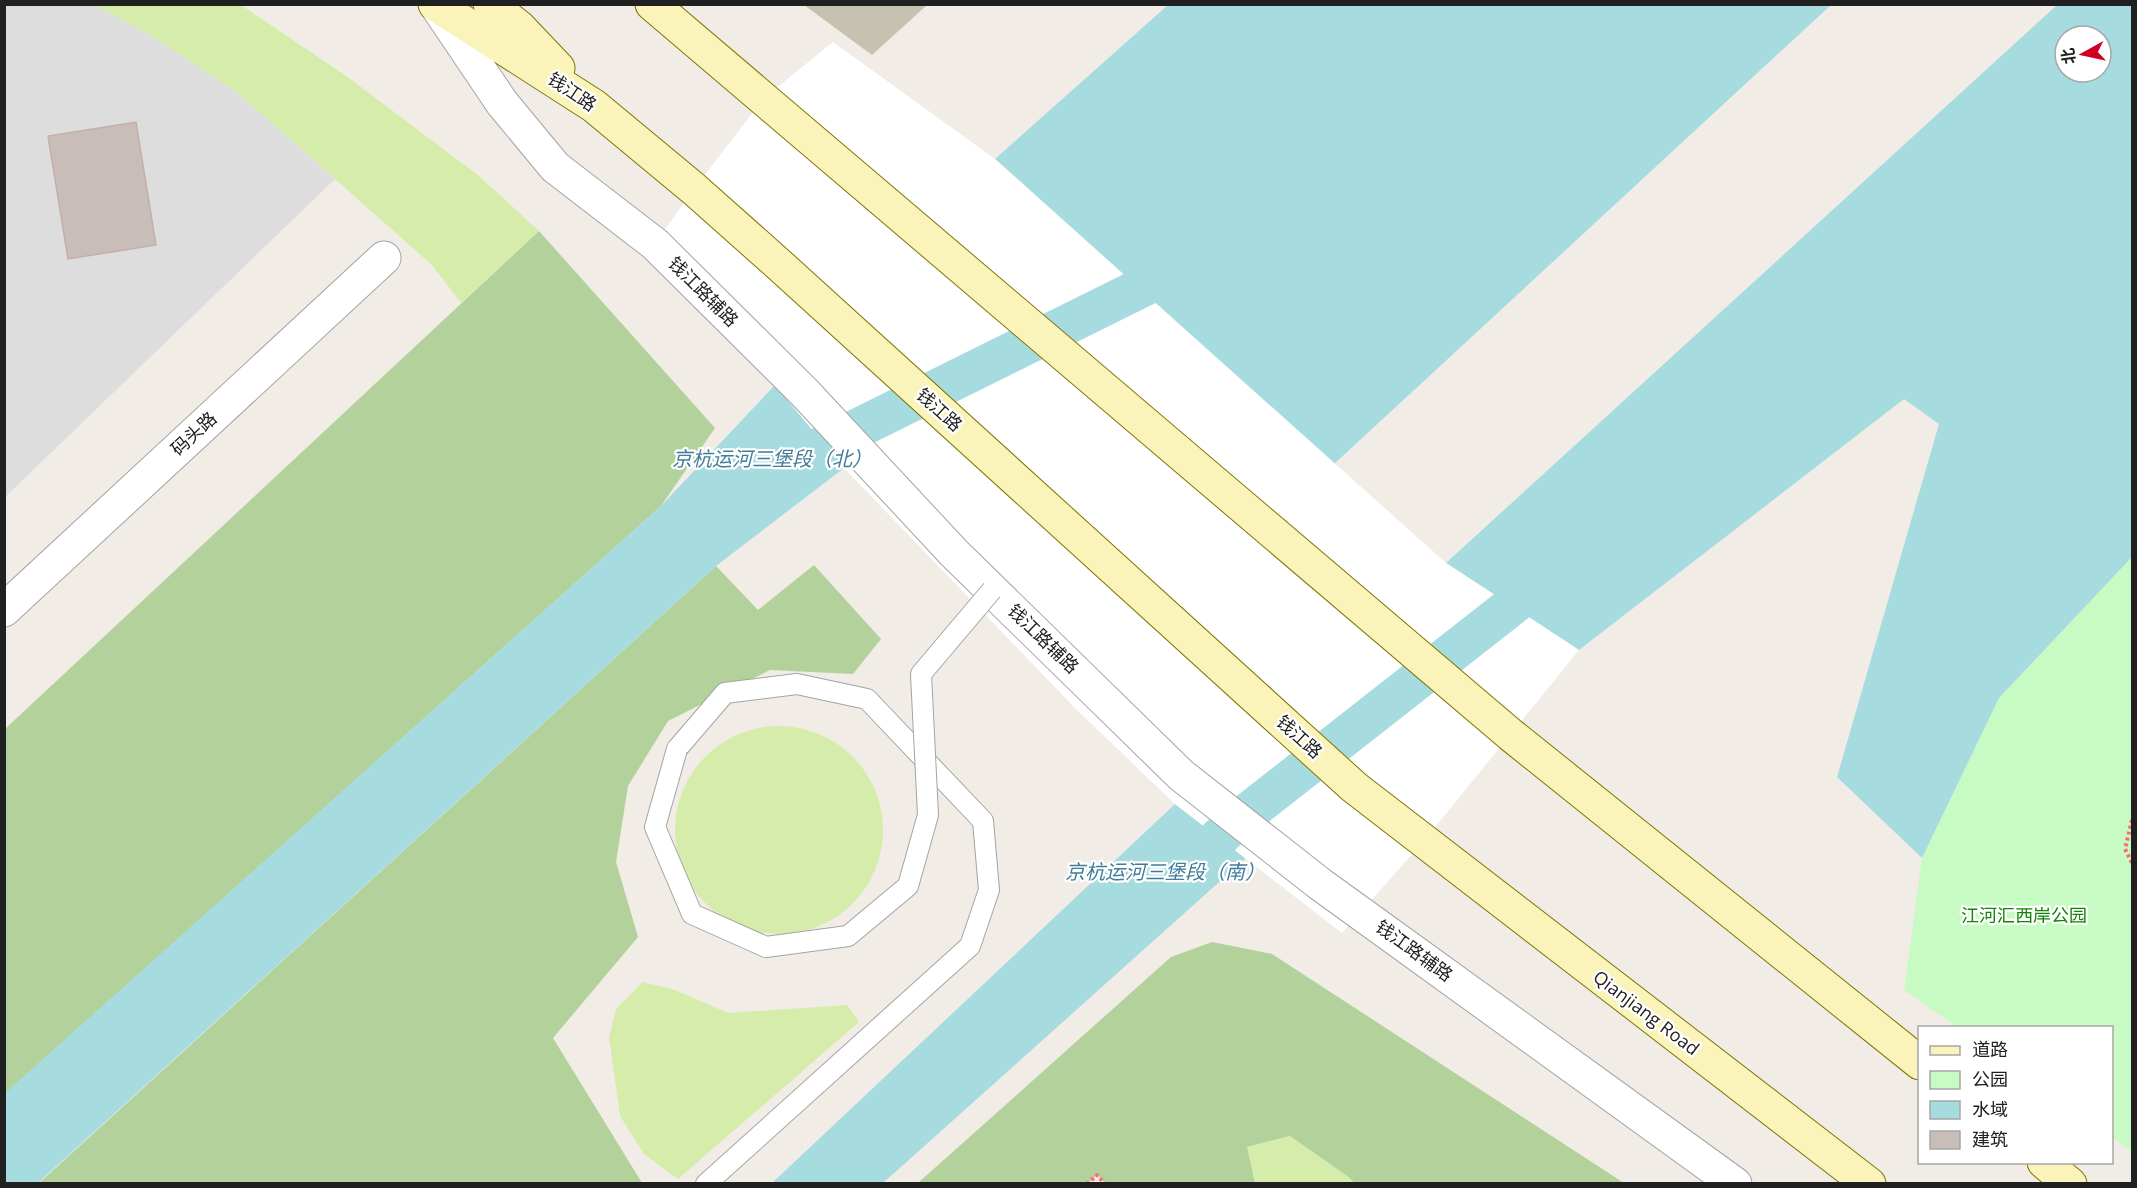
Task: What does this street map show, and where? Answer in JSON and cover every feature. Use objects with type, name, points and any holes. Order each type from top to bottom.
[{"type":"main road","points":[[490,4],[520,28],[594,106]]},
{"type":"main road","points":[[652,4],[1511,735],[1918,1061]]},
{"type":"main road","name":"钱江路","points":[[435,5],[594,106],[694,189],[1354,787],[1423,842]]},
{"type":"main road","name":"Qianjiang Road","points":[[1423,842],[1869,1184]]},
{"type":"main road","points":[[2046,1164],[2070,1184]]},
{"type":"street","name":"钱江路辅路","points":[[435,5],[502,103],[555,166],[655,244],[804,393],[954,553],[1181,775],[1320,884],[1735,1184]]},
{"type":"street","name":"码头路","points":[[4,610],[384,258]]},
{"type":"lane","points":[[706,1184],[970,946],[989,890],[983,821],[867,699],[797,684],[725,693],[677,750],[655,827],[692,914],[766,947],[848,936],[908,886],[928,815],[921,674],[992,590]]},
{"type":"path","points":[[2133,820],[2125,849],[2133,863]]},
{"type":"path","points":[[1087,1184],[1097,1175],[1105,1184]]},
{"type":"shaded area","points":[[5,5],[95,5],[155,38],[238,93],[335,179],[5,497]]},
{"type":"shaded area","points":[[804,5],[927,5],[872,55]]},
{"type":"green space","points":[[95,5],[241,5],[349,78],[479,176],[539,231],[461,303],[432,265],[238,93],[155,38]]},
{"type":"green space","points":[[539,231],[715,428],[661,506],[5,1094],[5,729]]},
{"type":"green space","name":"江河汇西岸公园","points":[[2132,557],[2132,1152],[2113,1138],[2113,1026],[1956,1026],[1904,990],[1922,858],[1999,698]]},
{"type":"green space","points":[[814,565],[881,639],[853,674],[770,670],[668,721],[628,786],[616,862],[638,937],[553,1038],[642,1183],[38,1184],[716,566],[758,610]]},
{"type":"green space","points":[[779,726],[799,728],[819,734],[853,756],[875,790],[881,810],[883,830],[881,850],[875,870],[853,904],[819,926],[799,932],[779,934],[759,932],[739,926],[705,904],[683,870],[677,850],[675,830],[677,810],[683,790],[705,756],[739,734],[759,728]]},
{"type":"green space","points":[[1212,942],[1272,954],[1624,1183],[1354,1183],[1290,1136],[1247,1147],[1255,1183],[1105,1183],[1097,1175],[1087,1184],[918,1183],[1171,957]]},
{"type":"green space","points":[[643,982],[675,990],[728,1013],[847,1005],[859,1022],[678,1179],[644,1154],[620,1116],[609,1037],[616,1009]]},
{"type":"green space","points":[[1290,1136],[1354,1183],[1255,1183],[1247,1147]]},
{"type":"water","points":[[1168,5],[1831,5],[1334,464],[995,159]]},
{"type":"water","points":[[2057,5],[2132,5],[2132,557],[1999,698],[1922,858],[1837,777],[1939,424],[1904,399],[1579,650],[1446,563]]},
{"type":"water","name":"京杭运河三堡段（北）","points":[[775,385],[844,468],[716,566],[38,1183],[5,1183],[4,1094],[661,506]]},
{"type":"water","name":"京杭运河三堡段（南）","points":[[1175,804],[1246,858],[883,1183],[771,1184]]},
{"type":"pier","points":[[833,42],[995,159],[1446,563],[1579,650],[1423,842],[1342,933],[1175,804],[1077,710],[844,468],[775,385],[649,252],[764,98]]},
{"type":"building","points":[[136,122],[156,245],[68,259],[48,136]]},
{"type":"waterway","points":[[774,470],[1187,265]]},
{"type":"waterway","points":[[1178,875],[1236,822],[1556,571]]}]
